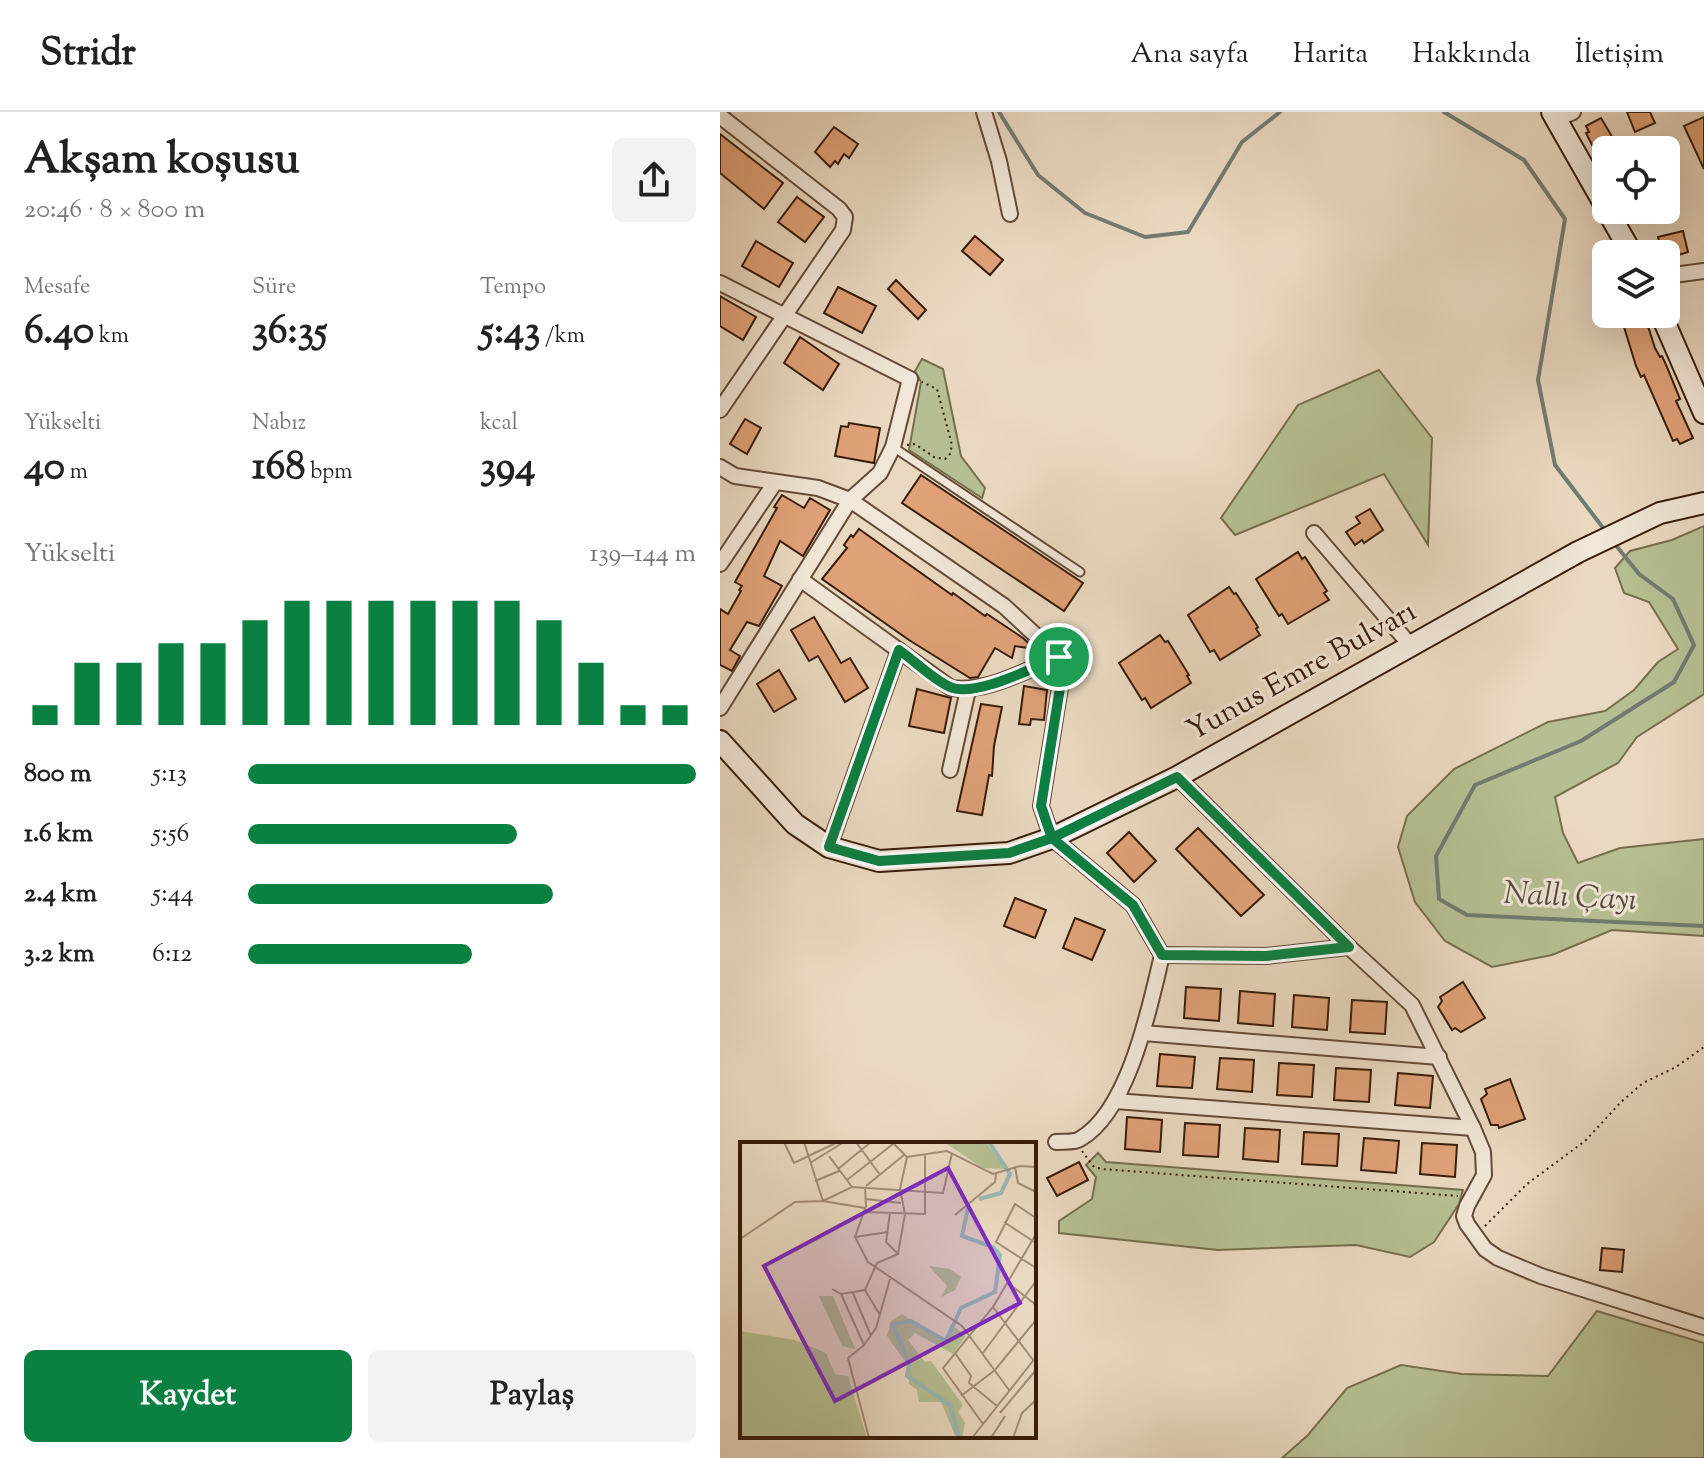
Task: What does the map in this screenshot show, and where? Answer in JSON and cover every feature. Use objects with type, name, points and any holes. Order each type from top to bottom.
[{"type":"street","points":[[984,112],[999,161],[1010,214]]},
{"type":"street","points":[[1561,114],[1592,178]]},
{"type":"street","points":[[720,116],[839,209],[845,217],[843,230],[720,410]]},
{"type":"street","points":[[1680,274],[1704,271]]},
{"type":"street","points":[[720,283],[909,381],[893,447],[880,473],[850,500],[720,708]]},
{"type":"street","points":[[1667,328],[1704,413]]},
{"type":"street","points":[[720,467],[735,476],[818,488],[850,500],[1004,606],[1059,657],[1063,669],[1041,806],[1052,838],[1133,905],[1162,955],[1143,1033],[1115,1101],[1093,1129],[1077,1141],[1056,1142]]},
{"type":"street","points":[[720,564],[774,484]]},
{"type":"street","name":"Yunus Emre Bulvarı","points":[[720,741],[795,824],[829,847],[879,861],[1009,853],[1052,838],[1177,777],[1578,552],[1660,513],[1704,503]]},
{"type":"street","points":[[1314,533],[1411,646]]},
{"type":"street","points":[[800,579],[951,688],[968,690],[989,684],[1059,657]]},
{"type":"street","points":[[829,847],[899,650]]},
{"type":"street","points":[[950,770],[968,690]]},
{"type":"street","points":[[1177,777],[1412,1005],[1483,1152],[1484,1175],[1464,1216],[1485,1249],[1498,1258],[1541,1276],[1704,1327]]},
{"type":"street","points":[[1162,955],[1266,956],[1349,947]]},
{"type":"street","points":[[1143,1033],[1439,1057]]},
{"type":"street","points":[[1115,1101],[1473,1128]]},
{"type":"lane","points":[[893,447],[1080,572]]},
{"type":"path","points":[[893,447],[915,444],[934,457],[945,459],[950,454],[952,445],[937,389],[926,382],[909,381]]},
{"type":"path","points":[[1474,1234],[1490,1223],[1527,1184],[1585,1141],[1643,1083],[1676,1067],[1704,1047]]},
{"type":"path","points":[[1077,1141],[1094,1167],[1102,1169],[1472,1197]]},
{"type":"green space","points":[[922,359],[943,369],[961,456],[985,488],[982,498],[909,450],[921,382],[915,371]]},
{"type":"green space","points":[[1379,370],[1432,438],[1428,545],[1384,474],[1235,535],[1221,518],[1298,405]]},
{"type":"green space","points":[[1704,526],[1704,694],[1637,737],[1618,763],[1555,797],[1563,833],[1578,863],[1620,848],[1704,839],[1704,936],[1612,930],[1552,955],[1492,967],[1445,941],[1415,902],[1398,847],[1407,816],[1454,769],[1548,722],[1605,711],[1634,690],[1658,662],[1678,649],[1649,602],[1624,593],[1615,568],[1630,551],[1672,540]]},
{"type":"green space","points":[[1098,1153],[1106,1162],[1463,1190],[1459,1204],[1434,1242],[1410,1257],[1356,1245],[1218,1250],[1059,1233],[1059,1221],[1092,1199],[1096,1177],[1086,1165]]},
{"type":"green space","points":[[1597,1311],[1704,1343],[1704,1458],[1282,1458],[1308,1435],[1347,1388],[1401,1365],[1462,1374],[1548,1376]]},
{"type":"building","points":[[1627,112],[1650,112],[1655,123],[1635,132]]},
{"type":"building","points":[[1704,117],[1704,169],[1684,126]]},
{"type":"building","points":[[1601,118],[1612,136],[1592,136],[1592,145],[1586,126]]},
{"type":"building","points":[[834,127],[858,144],[849,158],[844,154],[838,164],[835,161],[830,167],[815,152]]},
{"type":"building","points":[[720,134],[783,183],[764,209],[720,173]]},
{"type":"building","points":[[797,197],[824,217],[805,242],[778,222]]},
{"type":"building","points":[[1683,231],[1688,252],[1680,255],[1680,240],[1659,240],[1658,237]]},
{"type":"building","points":[[975,236],[1003,260],[990,275],[962,251]]},
{"type":"building","points":[[756,241],[793,263],[779,287],[742,266]]},
{"type":"building","points":[[896,280],[926,310],[918,319],[888,289]]},
{"type":"building","points":[[838,287],[876,306],[862,333],[824,313]]},
{"type":"building","points":[[720,296],[756,317],[743,340],[720,326]]},
{"type":"building","points":[[1624,328],[1649,328],[1680,399],[1676,401],[1693,438],[1680,444],[1677,439],[1673,441],[1644,375],[1641,377]]},
{"type":"building","points":[[800,337],[839,364],[823,390],[784,363]]},
{"type":"building","points":[[745,419],[761,428],[747,454],[730,444]]},
{"type":"building","points":[[849,423],[880,428],[874,463],[835,456],[841,426],[848,427]]},
{"type":"building","points":[[921,475],[1083,583],[1064,611],[902,503]]},
{"type":"building","points":[[782,495],[804,508],[810,498],[830,510],[803,556],[780,541],[764,576],[782,586],[759,626],[747,622],[730,650],[740,656],[732,671],[720,665],[720,609],[728,614],[741,591],[742,586],[735,582]]},
{"type":"building","points":[[1370,509],[1383,530],[1364,543],[1362,540],[1355,545],[1346,532],[1360,523],[1356,517]]},
{"type":"building","points":[[859,529],[1035,649],[1015,646],[1012,658],[995,648],[978,677],[970,678],[909,640],[822,579],[847,548],[844,545],[851,535],[853,537]]},
{"type":"building","points":[[1298,552],[1302,559],[1305,557],[1327,591],[1324,593],[1329,600],[1288,624],[1282,614],[1279,616],[1256,579]]},
{"type":"building","points":[[1229,587],[1258,627],[1256,629],[1260,635],[1220,660],[1214,650],[1210,652],[1188,615]]},
{"type":"building","points":[[814,617],[841,663],[850,658],[868,688],[845,702],[818,656],[809,661],[791,630]]},
{"type":"building","points":[[1160,635],[1165,642],[1168,641],[1191,683],[1151,708],[1145,698],[1142,700],[1119,663]]},
{"type":"building","points":[[779,670],[796,699],[774,712],[757,684]]},
{"type":"building","points":[[1024,686],[1047,690],[1044,720],[1031,719],[1030,725],[1019,724]]},
{"type":"building","points":[[917,689],[951,698],[944,733],[909,726]]},
{"type":"building","points":[[981,704],[1002,707],[992,776],[989,775],[982,815],[957,811]]},
{"type":"building","points":[[1198,828],[1264,895],[1241,916],[1176,849]]},
{"type":"building","points":[[1129,832],[1156,861],[1134,882],[1107,853]]},
{"type":"building","points":[[1015,898],[1046,910],[1035,938],[1004,926]]},
{"type":"building","points":[[1075,918],[1105,930],[1092,960],[1063,948]]},
{"type":"building","points":[[1463,982],[1485,1018],[1461,1032],[1455,1028],[1452,1030],[1438,1007],[1442,1001],[1440,997]]},
{"type":"building","points":[[1186,987],[1221,989],[1219,1021],[1184,1018]]},
{"type":"building","points":[[1240,991],[1275,994],[1273,1026],[1238,1023]]},
{"type":"building","points":[[1294,995],[1329,998],[1327,1030],[1292,1027]]},
{"type":"building","points":[[1352,1000],[1387,1002],[1385,1034],[1350,1032]]},
{"type":"building","points":[[1160,1054],[1195,1057],[1192,1088],[1157,1086]]},
{"type":"building","points":[[1220,1058],[1254,1060],[1252,1092],[1217,1089]]},
{"type":"building","points":[[1279,1063],[1314,1065],[1312,1097],[1277,1095]]},
{"type":"building","points":[[1336,1068],[1371,1070],[1369,1102],[1334,1100]]},
{"type":"building","points":[[1398,1073],[1433,1076],[1430,1108],[1395,1105]]},
{"type":"building","points":[[1510,1079],[1525,1119],[1499,1128],[1498,1125],[1491,1125],[1481,1099],[1487,1094],[1485,1089]]},
{"type":"building","points":[[1127,1117],[1162,1120],[1160,1152],[1125,1149]]},
{"type":"building","points":[[1185,1123],[1220,1125],[1218,1157],[1183,1155]]},
{"type":"building","points":[[1245,1128],[1280,1130],[1278,1162],[1243,1159]]},
{"type":"building","points":[[1304,1132],[1339,1134],[1337,1166],[1302,1164]]},
{"type":"building","points":[[1364,1138],[1399,1141],[1396,1173],[1361,1170]]},
{"type":"building","points":[[1422,1143],[1457,1145],[1455,1177],[1420,1174]]},
{"type":"building","points":[[1079,1162],[1088,1180],[1057,1196],[1047,1178]]},
{"type":"building","points":[[1602,1248],[1624,1250],[1622,1272],[1600,1270]]},
{"type":"waterway","points":[[999,112],[1038,175],[1085,213],[1145,237],[1188,232],[1242,142],[1280,112]]},
{"type":"waterway","points":[[1444,112],[1524,160],[1565,219],[1538,380],[1555,465],[1607,533]]},
{"type":"waterway","name":"Nallı Çayı","points":[[1614,543],[1639,574],[1673,599],[1694,645],[1674,682],[1581,741],[1475,785],[1436,856],[1439,899],[1467,915],[1704,926]]},
{"type":"route","points":[[1059,657],[968,690],[951,688],[899,650],[829,847],[879,861],[1009,853],[1052,838],[1133,905],[1162,955],[1266,956],[1349,947],[1177,777],[1052,838],[1041,806],[1063,669],[1059,657]]}]
